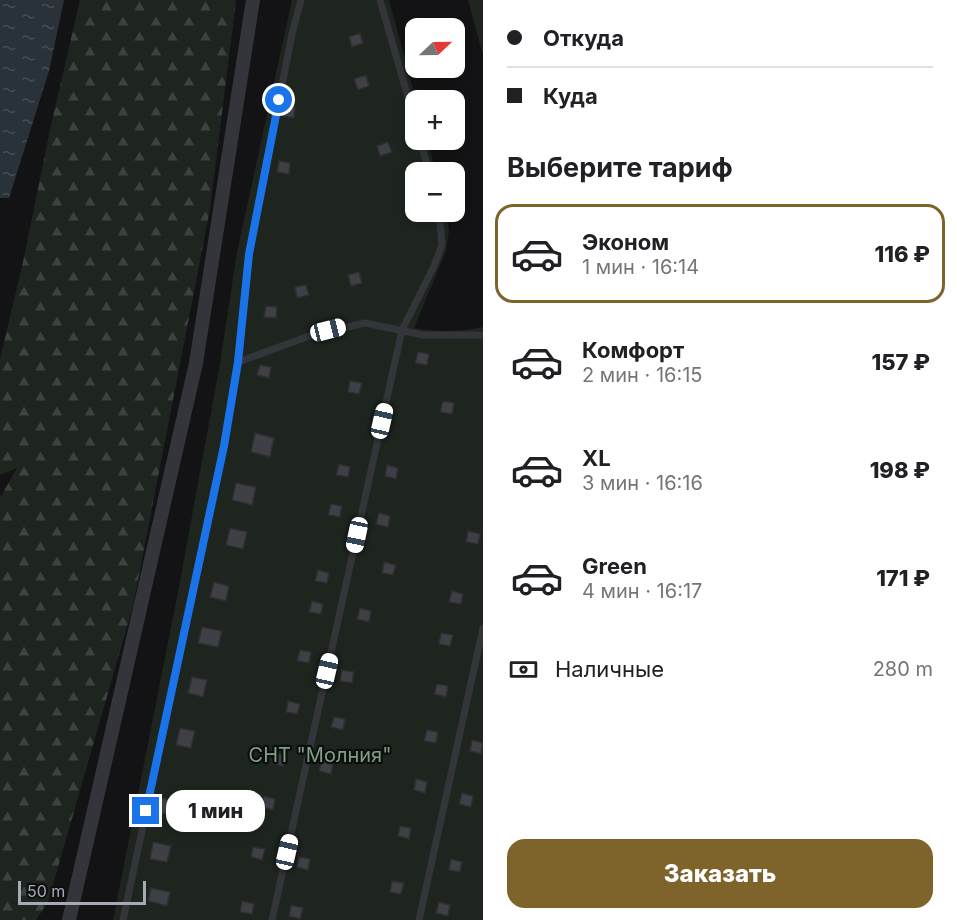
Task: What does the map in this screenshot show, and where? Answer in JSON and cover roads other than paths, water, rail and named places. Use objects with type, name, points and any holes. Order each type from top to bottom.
[{"type":"street","points":[[69,920],[196,363],[253,0]]},
{"type":"lane","points":[[123,920],[224,446],[238,362],[249,254],[292,34],[301,0]]},
{"type":"lane","points":[[380,0],[406,90]]},
{"type":"lane","points":[[272,920],[402,330],[442,245],[440,222]]},
{"type":"lane","points":[[238,362],[286,343],[345,326],[365,323],[423,335],[483,336]]},
{"type":"lane","points":[[419,920],[483,628]]},
{"type":"water","points":[[0,0],[64,0],[49,71],[9,198],[0,198]]},
{"type":"park label","name":"СНТ \"Молния\"","points":[[320,755]]}]
